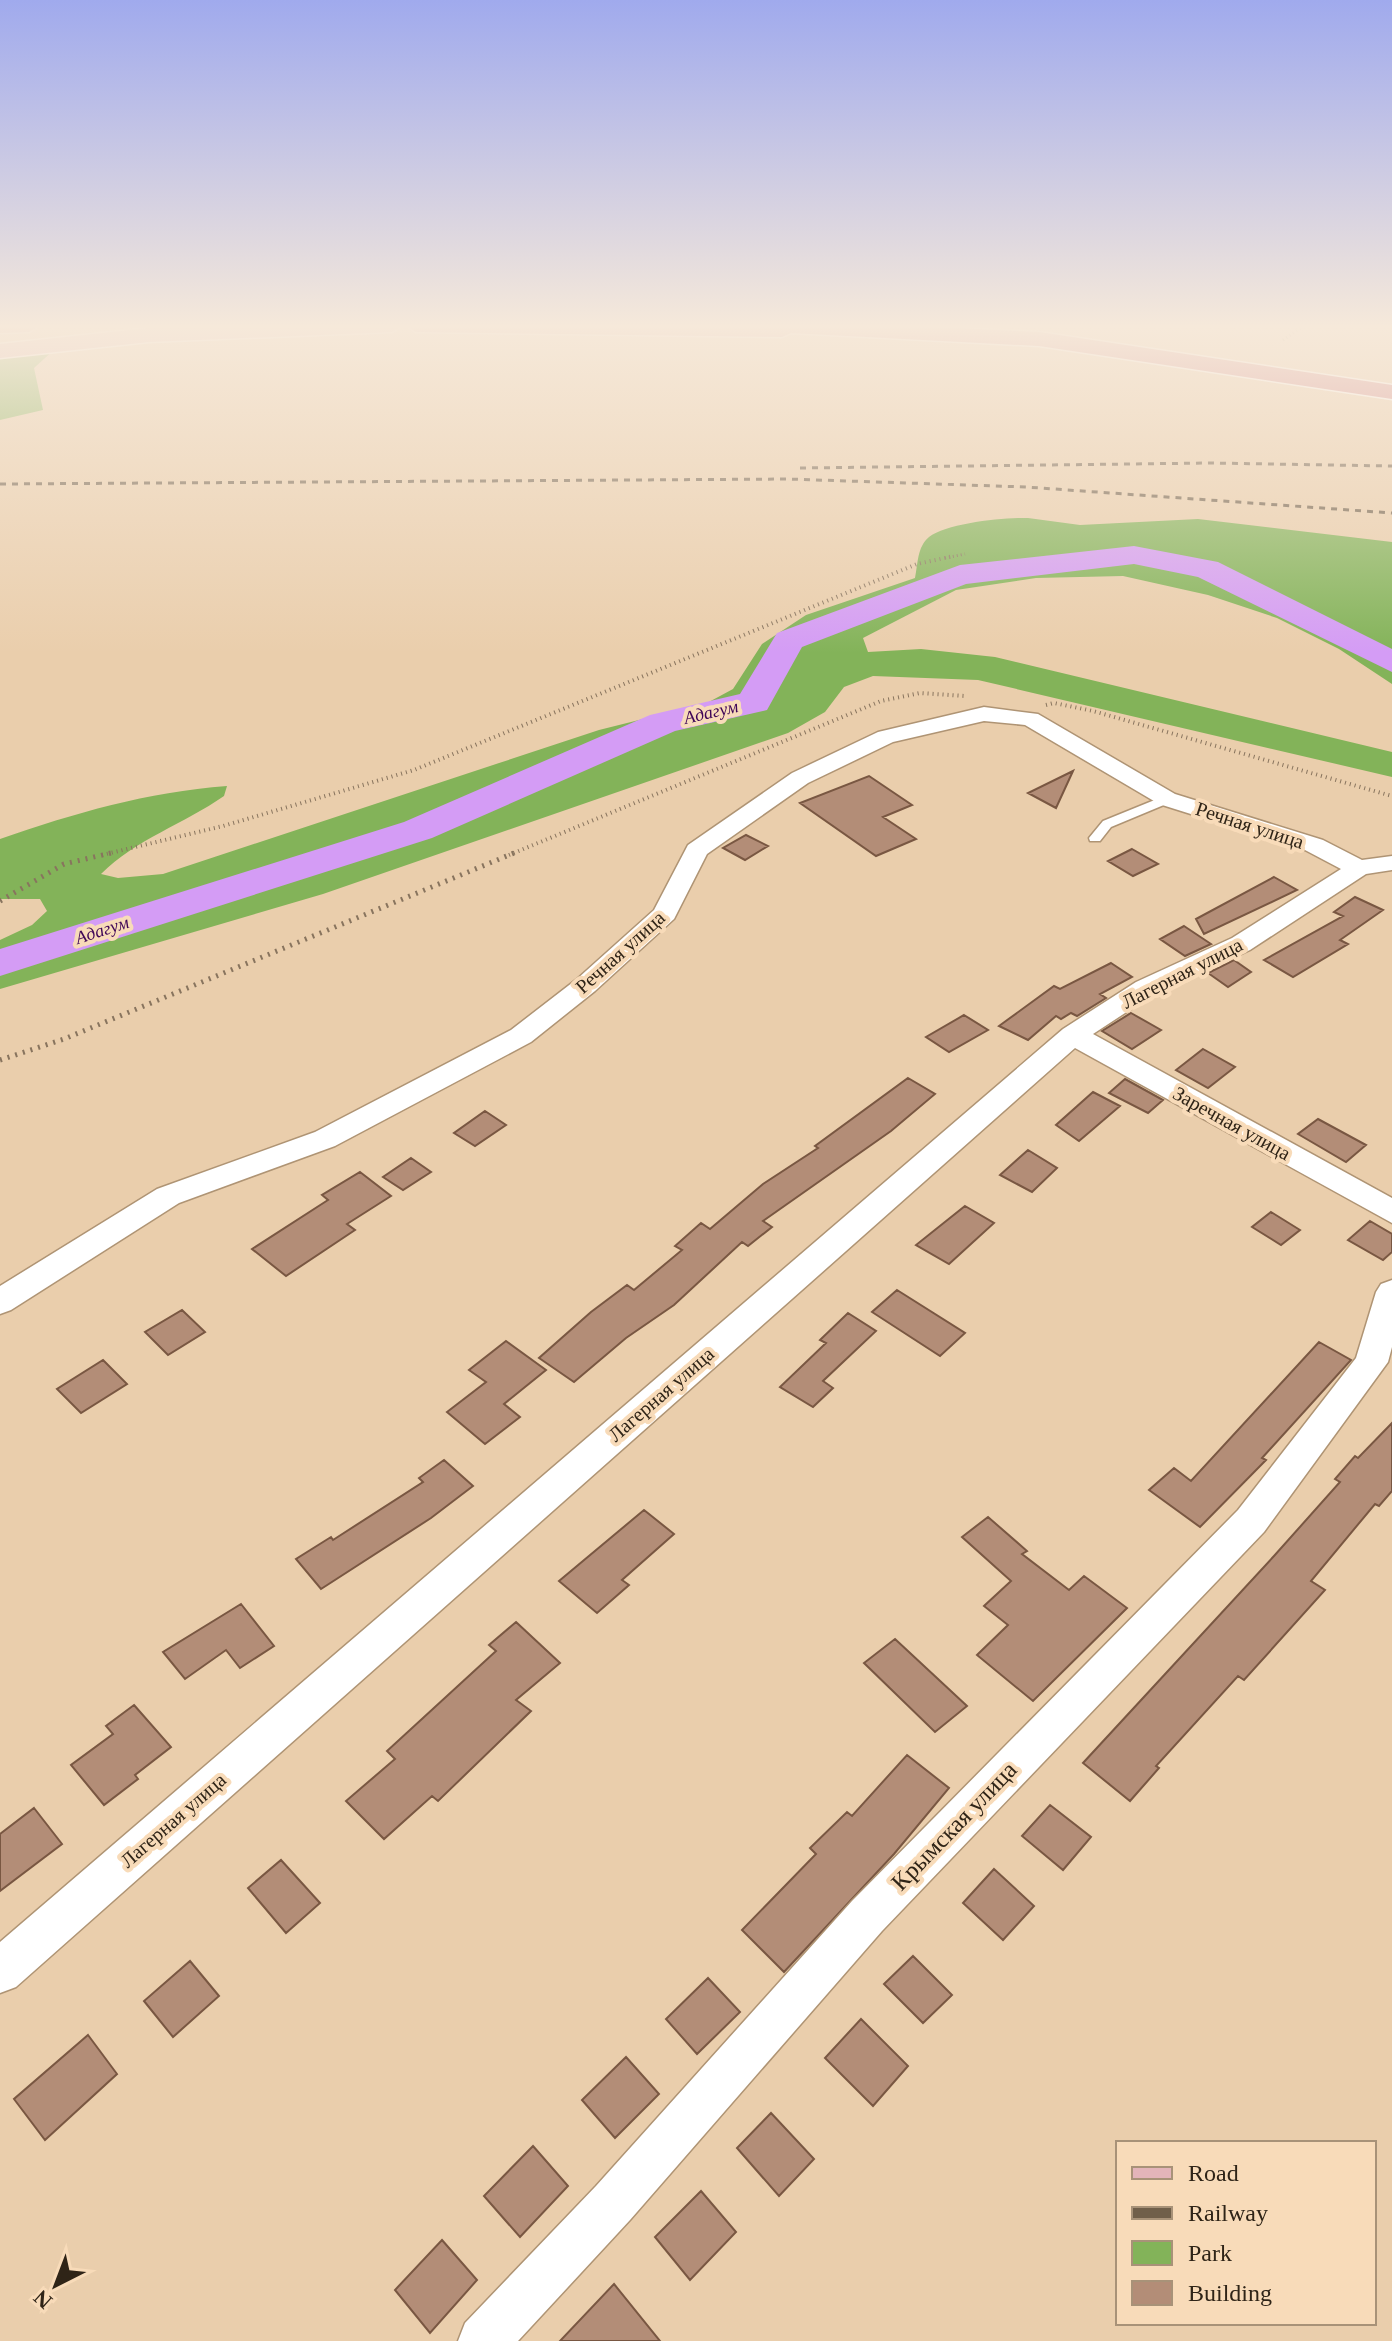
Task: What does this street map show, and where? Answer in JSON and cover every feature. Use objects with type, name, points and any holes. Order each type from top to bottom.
[{"type":"street","name":"Речная улица","points":[[0,1302],[168,1196],[325,1139],[521,1036],[586,985],[665,914],[697,850],[800,778],[886,737],[984,714],[1030,719],[1167,799],[1314,845],[1359,868]]},
{"type":"street","points":[[1359,868],[1392,863]]},
{"type":"street","name":"Лагерная улица","points":[[0,1971],[1073,1035],[1145,988],[1241,944],[1359,868]]},
{"type":"street","name":"Заречная улица","points":[[1073,1035],[1392,1212]]},
{"type":"street","name":"Крымская улица","points":[[483,2341],[613,2203],[867,1916],[1251,1521],[1371,1362],[1392,1292]]},
{"type":"lane","points":[[1095,838],[1107,824],[1167,799]]},
{"type":"path","points":[[0,901],[64,864],[223,826],[414,770],[917,564],[965,554]]},
{"type":"path","points":[[0,1060],[64,1039],[881,701],[920,693],[979,697]]},
{"type":"path","points":[[1039,702],[1054,703],[1392,796]]},
{"type":"path","points":[[1008,716],[1054,703]]},
{"type":"green space","points":[[1028,518],[1080,525],[1198,519],[1392,542],[1392,684],[1339,649],[1277,618],[1208,595],[1123,576],[1036,578],[956,590],[863,638],[868,652],[921,649],[995,657],[1392,752],[1392,777],[978,680],[873,676],[844,687],[825,712],[788,733],[323,894],[0,989],[0,940],[32,925],[47,911],[40,899],[0,899],[0,839],[112,805],[168,793],[227,786],[224,796],[129,851],[101,874],[118,878],[163,874],[599,730],[707,703],[733,689],[762,644],[806,615],[915,578],[920,551],[925,541],[937,532],[991,520]]},
{"type":"building","points":[[1073,771],[1056,808],[1028,793]]},
{"type":"building","points":[[869,776],[912,805],[883,817],[916,839],[876,856],[800,803]]},
{"type":"building","points":[[746,835],[768,846],[745,860],[723,848]]},
{"type":"building","points":[[1132,849],[1158,864],[1133,876],[1108,861]]},
{"type":"building","points":[[1274,877],[1297,890],[1204,934],[1196,919]]},
{"type":"building","points":[[1355,897],[1383,910],[1340,940],[1348,944],[1293,977],[1264,960],[1343,916],[1334,912]]},
{"type":"building","points":[[1184,926],[1211,944],[1185,956],[1160,939]]},
{"type":"building","points":[[1234,960],[1251,972],[1228,987],[1208,973]]},
{"type":"building","points":[[1111,963],[1132,977],[1100,994],[1106,998],[1077,1016],[1071,1013],[1061,1019],[1056,1016],[1028,1040],[999,1026],[1054,986],[1060,989]]},
{"type":"building","points":[[1131,1013],[1161,1030],[1132,1049],[1102,1031]]},
{"type":"building","points":[[964,1015],[988,1030],[949,1052],[926,1037]]},
{"type":"building","points":[[1203,1049],[1235,1067],[1208,1088],[1176,1070]]},
{"type":"building","points":[[908,1078],[935,1094],[891,1131],[763,1221],[772,1227],[748,1246],[742,1242],[674,1305],[626,1338],[574,1382],[539,1358],[591,1312],[627,1285],[634,1290],[682,1250],[675,1246],[701,1223],[710,1229],[763,1184],[818,1148],[815,1146]]},
{"type":"building","points":[[1125,1079],[1163,1100],[1148,1113],[1109,1093]]},
{"type":"building","points":[[1093,1092],[1120,1106],[1079,1141],[1056,1125]]},
{"type":"building","points":[[485,1111],[506,1125],[475,1146],[454,1133]]},
{"type":"building","points":[[1318,1119],[1366,1145],[1346,1162],[1298,1134]]},
{"type":"building","points":[[1028,1150],[1057,1168],[1032,1192],[1000,1175]]},
{"type":"building","points":[[411,1158],[431,1172],[403,1190],[383,1177]]},
{"type":"building","points":[[360,1172],[391,1196],[347,1224],[355,1230],[286,1276],[252,1249],[328,1200],[322,1195]]},
{"type":"building","points":[[965,1206],[994,1223],[949,1264],[916,1245]]},
{"type":"building","points":[[1271,1212],[1300,1230],[1281,1245],[1252,1227]]},
{"type":"building","points":[[1370,1221],[1392,1234],[1392,1252],[1383,1260],[1348,1240]]},
{"type":"building","points":[[897,1290],[965,1333],[940,1356],[872,1312]]},
{"type":"building","points":[[182,1310],[205,1332],[168,1355],[145,1332]]},
{"type":"building","points":[[848,1313],[876,1331],[823,1381],[833,1388],[813,1407],[780,1387],[826,1343],[820,1340]]},
{"type":"building","points":[[506,1341],[546,1370],[504,1404],[520,1417],[485,1444],[447,1412],[486,1382],[469,1370]]},
{"type":"building","points":[[1319,1342],[1351,1360],[1262,1458],[1266,1460],[1200,1527],[1149,1490],[1174,1468],[1191,1481]]},
{"type":"building","points":[[103,1360],[127,1384],[81,1413],[57,1389]]},
{"type":"building","points":[[1392,1423],[1392,1491],[1379,1506],[1375,1504],[1311,1581],[1325,1590],[1244,1680],[1238,1676],[1156,1766],[1159,1768],[1130,1801],[1083,1763],[1340,1482],[1335,1479],[1355,1456],[1358,1458]]},
{"type":"building","points":[[444,1460],[473,1486],[431,1518],[321,1589],[296,1559],[331,1537],[333,1540],[423,1482],[419,1478]]},
{"type":"building","points":[[644,1510],[674,1534],[622,1580],[629,1585],[597,1613],[559,1581]]},
{"type":"building","points":[[988,1517],[1027,1551],[1022,1554],[1069,1590],[1084,1576],[1127,1608],[1033,1701],[977,1655],[1008,1625],[984,1606],[1011,1581],[962,1537]]},
{"type":"building","points":[[241,1604],[274,1646],[240,1668],[226,1650],[185,1679],[163,1652]]},
{"type":"building","points":[[516,1622],[560,1663],[516,1700],[531,1711],[438,1801],[432,1796],[384,1839],[346,1801],[395,1759],[387,1751],[496,1651],[489,1645]]},
{"type":"building","points":[[895,1639],[967,1706],[935,1732],[864,1663]]},
{"type":"building","points":[[134,1705],[171,1747],[135,1775],[138,1779],[104,1805],[71,1765],[113,1734],[106,1726]]},
{"type":"building","points":[[907,1755],[949,1788],[894,1854],[784,1972],[742,1930],[816,1854],[810,1848],[847,1812],[852,1816]]},
{"type":"building","points":[[1050,1805],[1091,1837],[1063,1870],[1022,1836]]},
{"type":"building","points":[[34,1808],[62,1844],[0,1891],[0,1834]]},
{"type":"building","points":[[281,1860],[320,1903],[286,1933],[248,1888]]},
{"type":"building","points":[[994,1869],[1034,1906],[1003,1940],[963,1903]]},
{"type":"building","points":[[913,1956],[952,1995],[923,2023],[884,1984]]},
{"type":"building","points":[[190,1961],[219,1996],[173,2037],[144,2001]]},
{"type":"building","points":[[708,1978],[740,2012],[697,2054],[666,2019]]},
{"type":"building","points":[[861,2019],[908,2066],[873,2106],[825,2058]]},
{"type":"building","points":[[88,2035],[117,2074],[45,2140],[14,2099]]},
{"type":"building","points":[[626,2057],[659,2094],[615,2138],[582,2100]]},
{"type":"building","points":[[771,2113],[814,2159],[779,2196],[737,2148]]},
{"type":"building","points":[[533,2146],[568,2186],[520,2237],[484,2196]]},
{"type":"building","points":[[701,2191],[736,2232],[690,2280],[655,2237]]},
{"type":"building","points":[[442,2240],[477,2280],[430,2333],[395,2290]]},
{"type":"building","points":[[614,2284],[660,2341],[560,2341]]},
{"type":"waterway","name":"Адагум","points":[[0,963],[418,830],[663,723],[754,702],[789,640],[960,575],[1134,555],[1207,569],[1392,662]]},
{"type":"railway","points":[[800,468],[1211,463],[1392,466]]},
{"type":"railway","points":[[0,484],[788,479],[1026,487],[1392,513]]}]
